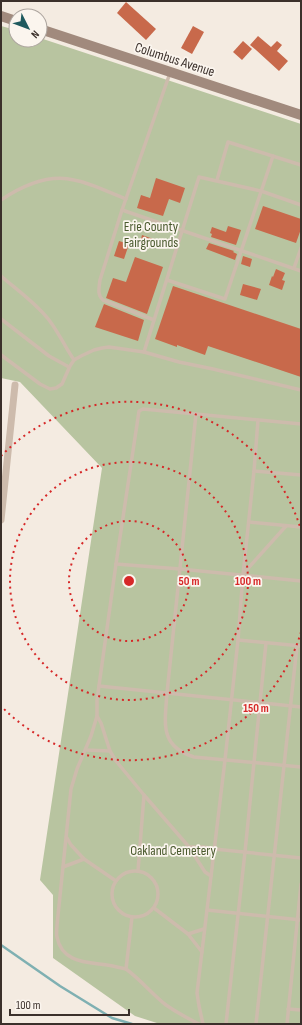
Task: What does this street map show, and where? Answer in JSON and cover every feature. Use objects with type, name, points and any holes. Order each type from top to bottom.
[{"type":"main road","name":"Columbus Avenue","points":[[48,32],[301,115]]},
{"type":"street","points":[[1,520],[16,385]]},
{"type":"lane","points":[[154,320],[103,300],[99,295],[100,280],[122,210],[170,72]]},
{"type":"lane","points":[[217,180],[228,142],[301,165]]},
{"type":"lane","points":[[167,280],[225,299],[273,156]]},
{"type":"lane","points":[[144,352],[200,177],[261,191],[301,205]]},
{"type":"lane","points":[[1,200],[38,182],[56,178],[83,182],[126,199]]},
{"type":"lane","points":[[122,210],[301,271]]},
{"type":"lane","points":[[294,268],[301,248]]},
{"type":"lane","points":[[1,276],[44,314],[74,360]]},
{"type":"lane","points":[[1,318],[49,356],[69,367]]},
{"type":"lane","points":[[1,355],[40,384],[50,389],[56,388],[62,384],[69,367],[74,360],[102,348],[109,347],[144,352],[179,362],[301,390]]},
{"type":"lane","points":[[199,1024],[176,1012],[165,1004],[136,976],[126,969],[74,959],[65,954],[61,947],[57,937],[57,925],[71,790],[77,769],[86,750],[97,716],[97,700],[139,411],[143,409],[301,424]]},
{"type":"lane","points":[[196,414],[165,725],[168,737],[174,747],[184,754],[194,757],[301,767]]},
{"type":"lane","points":[[203,1024],[198,1006],[197,993],[238,640],[258,420]]},
{"type":"lane","points":[[254,471],[301,475]]},
{"type":"lane","points":[[249,522],[301,527]]},
{"type":"lane","points":[[243,575],[286,526]]},
{"type":"lane","points":[[116,564],[301,581]]},
{"type":"lane","points":[[238,640],[299,646],[290,706],[256,1024]]},
{"type":"lane","points":[[226,1024],[239,913],[266,643]]},
{"type":"lane","points":[[99,686],[301,707]]},
{"type":"lane","points":[[97,716],[101,723],[110,751],[116,761],[189,847],[205,872],[211,876]]},
{"type":"lane","points":[[86,750],[110,751]]},
{"type":"lane","points":[[138,871],[144,795]]},
{"type":"lane","points":[[66,837],[84,859],[116,881]]},
{"type":"lane","points":[[189,847],[204,847],[301,858]]},
{"type":"lane","points":[[63,867],[84,859]]},
{"type":"lane","points":[[138,871],[148,875],[154,880],[159,894],[154,908],[147,914],[140,917],[125,915],[114,904],[112,896],[116,881],[120,876],[127,872],[138,871]]},
{"type":"lane","points":[[287,1024],[299,920],[301,884]]},
{"type":"lane","points":[[154,908],[188,934],[202,952]]},
{"type":"lane","points":[[207,910],[299,920]]},
{"type":"lane","points":[[126,969],[132,917]]},
{"type":"lane","points":[[188,934],[204,929]]},
{"type":"lane","points":[[288,1008],[301,1010]]},
{"type":"green space","points":[[1,26],[8,28],[8,48],[48,48],[48,41],[301,124],[301,1024],[160,1024],[135,1016],[53,958],[53,895],[40,880],[102,468],[20,382],[1,378]]},
{"type":"building","points":[[126,2],[156,29],[146,40],[117,13]]},
{"type":"building","points":[[193,26],[204,32],[192,54],[181,48]]},
{"type":"building","points":[[258,36],[271,47],[277,41],[282,45],[277,51],[288,61],[279,71],[250,45]]},
{"type":"building","points":[[243,41],[252,49],[242,60],[233,52]]},
{"type":"building","points":[[156,178],[185,188],[180,203],[169,199],[163,216],[137,208],[141,195],[150,198]]},
{"type":"building","points":[[263,206],[301,219],[301,229],[296,243],[255,229]]},
{"type":"building","points":[[228,226],[241,230],[236,245],[211,237],[212,234],[210,233],[212,227],[226,232]]},
{"type":"building","points":[[142,235],[156,240],[153,247],[140,243]]},
{"type":"building","points":[[119,241],[129,244],[124,259],[114,256]]},
{"type":"building","points":[[209,243],[234,251],[233,252],[237,254],[235,260],[206,249]]},
{"type":"building","points":[[243,256],[252,259],[250,267],[241,264]]},
{"type":"building","points":[[135,257],[163,267],[147,314],[106,298],[113,278],[126,282]]},
{"type":"building","points":[[276,269],[285,273],[282,280],[285,281],[282,290],[269,285]]},
{"type":"building","points":[[243,284],[261,289],[257,300],[240,295]]},
{"type":"building","points":[[173,286],[301,329],[301,377],[208,346],[205,355],[155,339]]},
{"type":"building","points":[[104,304],[144,320],[138,341],[95,327]]},
{"type":"waterway","points":[[1,945],[60,986],[112,1018],[132,1024]]},
{"type":"park label","name":"Erie County Fairgrounds","points":[[151,234]]},
{"type":"park label","name":"Oakland Cemetery","points":[[173,850]]}]
